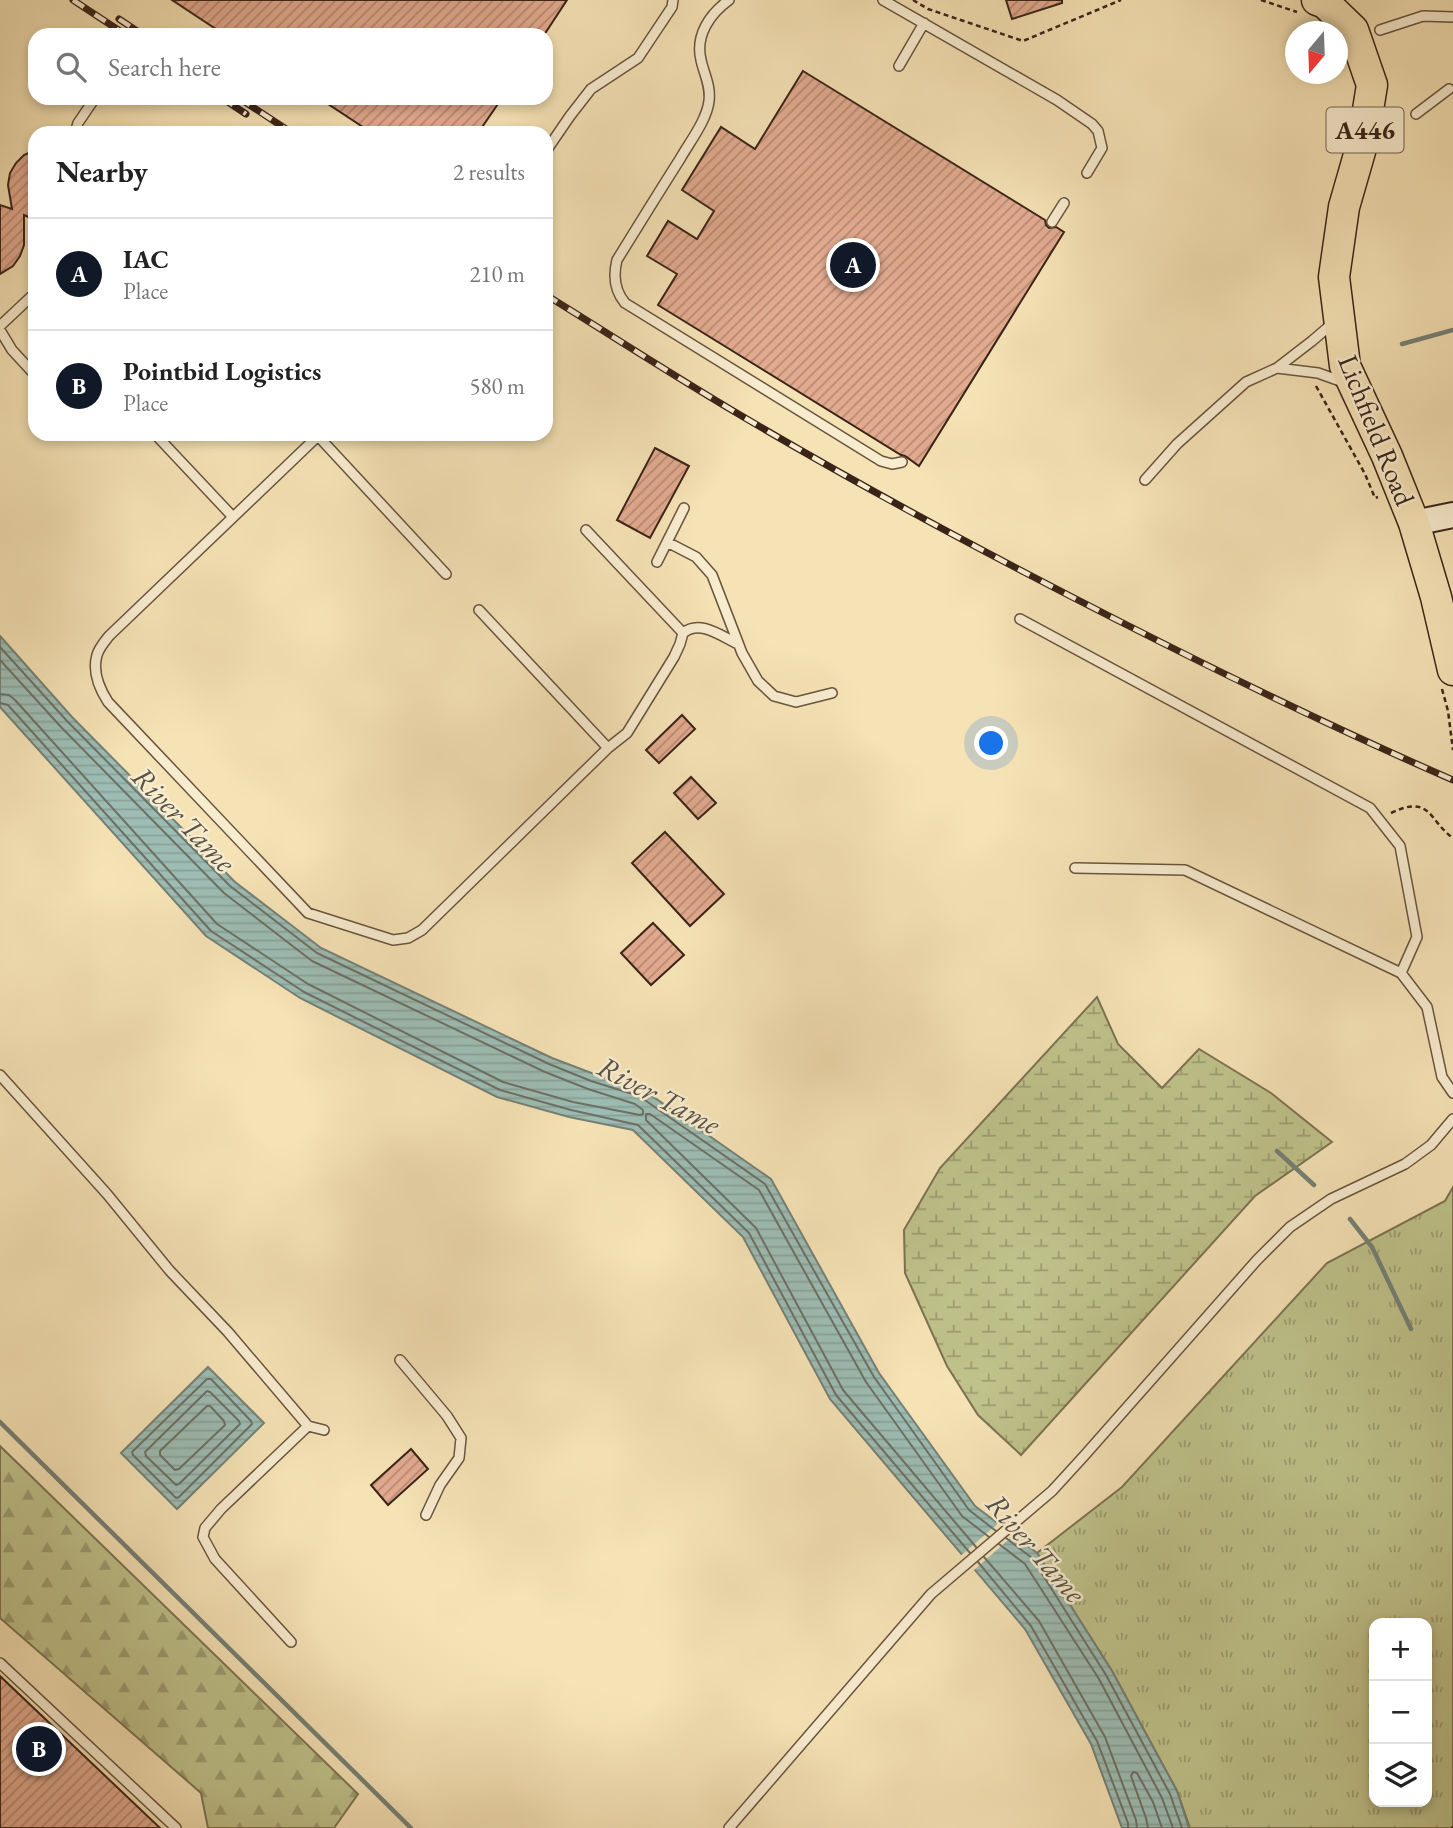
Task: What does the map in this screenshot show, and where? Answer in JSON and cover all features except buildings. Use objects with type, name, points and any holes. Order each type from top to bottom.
[{"type":"highway","name":"Lichfield Road","points":[[1311,7],[1325,3],[1353,30],[1372,85],[1363,141],[1344,207],[1334,277],[1345,366],[1387,456],[1414,523],[1436,597],[1453,670]]},
{"type":"main road","points":[[1414,523],[1453,515]]},
{"type":"lane","points":[[553,141],[591,89],[638,58],[672,7],[673,0]]},
{"type":"lane","points":[[729,0],[719,4],[699,42],[701,59],[709,82],[709,103],[698,128],[617,260],[614,274],[618,295],[625,303],[880,461],[892,464],[902,462]]},
{"type":"lane","points":[[883,0],[1057,100],[1092,124],[1098,131],[1102,148],[1087,173]]},
{"type":"lane","points":[[1380,30],[1423,16],[1453,18]]},
{"type":"lane","points":[[899,66],[924,23]]},
{"type":"lane","points":[[1416,114],[1449,89]]},
{"type":"lane","points":[[77,126],[90,105]]},
{"type":"lane","points":[[1052,222],[1064,203]]},
{"type":"lane","points":[[28,300],[0,328],[12,350],[28,367]]},
{"type":"lane","points":[[1145,480],[1177,444],[1246,382],[1277,368],[1339,317]]},
{"type":"lane","points":[[1277,368],[1318,373],[1355,387]]},
{"type":"lane","points":[[162,441],[233,517]]},
{"type":"lane","points":[[313,441],[109,636],[97,653],[96,666],[98,687],[108,702],[308,914],[393,940],[408,938],[422,930],[608,748],[627,733],[674,657],[683,633],[689,628],[701,626],[738,644]]},
{"type":"lane","points":[[324,441],[446,574]]},
{"type":"lane","points":[[657,562],[684,509]]},
{"type":"lane","points":[[586,530],[683,633]]},
{"type":"lane","points":[[667,542],[696,557],[712,575],[738,644],[758,681],[774,696],[796,702],[832,693]]},
{"type":"lane","points":[[479,610],[608,748]]},
{"type":"lane","points":[[1020,619],[1370,808],[1400,846],[1417,937],[1401,973]]},
{"type":"lane","points":[[1075,868],[1185,870],[1401,973],[1427,1007],[1442,1077],[1453,1093]]},
{"type":"lane","points":[[0,1075],[308,1426],[324,1430]]},
{"type":"lane","points":[[729,1828],[931,1594],[1052,1491],[1290,1227],[1331,1199],[1405,1164],[1431,1145],[1453,1119]]},
{"type":"lane","points":[[400,1360],[447,1416],[461,1438],[459,1458],[440,1485],[426,1515]]},
{"type":"lane","points":[[291,1642],[215,1559],[203,1537],[205,1528],[221,1509],[308,1426]]},
{"type":"lane","points":[[0,1663],[176,1828]]},
{"type":"path","points":[[913,0],[928,9],[1023,41],[1121,0]]},
{"type":"path","points":[[1261,0],[1311,7]]},
{"type":"path","points":[[1452,742],[1453,750]]},
{"type":"path","points":[[1379,820],[1400,809],[1425,808],[1453,838]]},
{"type":"green space","points":[[1097,997],[1118,1044],[1162,1088],[1199,1049],[1271,1093],[1332,1142],[1255,1196],[1021,1455],[978,1415],[947,1366],[905,1273],[904,1230],[940,1168]]},
{"type":"green space","points":[[1453,1187],[1453,1828],[1190,1828],[1177,1791],[1112,1671],[1037,1553],[1122,1487],[1327,1263],[1445,1201]]},
{"type":"green space","points":[[0,1446],[358,1794],[334,1828],[208,1828],[201,1793],[0,1618]]},
{"type":"water","points":[[0,636],[72,717],[235,882],[321,948],[552,1058],[642,1089],[771,1179],[879,1373],[975,1506],[1037,1553],[1112,1671],[1177,1791],[1189,1828],[1122,1828],[1091,1744],[1025,1629],[830,1399],[743,1237],[633,1130],[569,1117],[497,1097],[300,998],[206,936],[0,707]]},
{"type":"water","points":[[208,1367],[264,1423],[177,1509],[121,1453]]},
{"type":"pier","points":[[1001,1521],[1016,1533],[972,1572],[959,1557]]},
{"type":"waterway","points":[[1402,344],[1453,330]]},
{"type":"waterway","points":[[1277,1151],[1314,1185]]},
{"type":"waterway","points":[[1350,1219],[1372,1247],[1411,1329]]},
{"type":"waterway","points":[[0,1422],[411,1828]]},
{"type":"railway","points":[[73,0],[115,28]]},
{"type":"railway","points":[[119,19],[132,28]]},
{"type":"railway","points":[[232,105],[246,114]]},
{"type":"railway","points":[[250,105],[281,126]]},
{"type":"railway","points":[[553,299],[829,467],[973,545],[1243,683],[1453,780]]},
{"type":"place","name":"IAC","points":[[853,265]]},
{"type":"place","name":"Pointbid Logistics","points":[[39,1749]]},
{"type":"water label","name":"River Tame","points":[[184,819]]},
{"type":"water label","name":"River Tame","points":[[659,1095]]},
{"type":"water label","name":"River Tame","points":[[1036,1548]]}]
